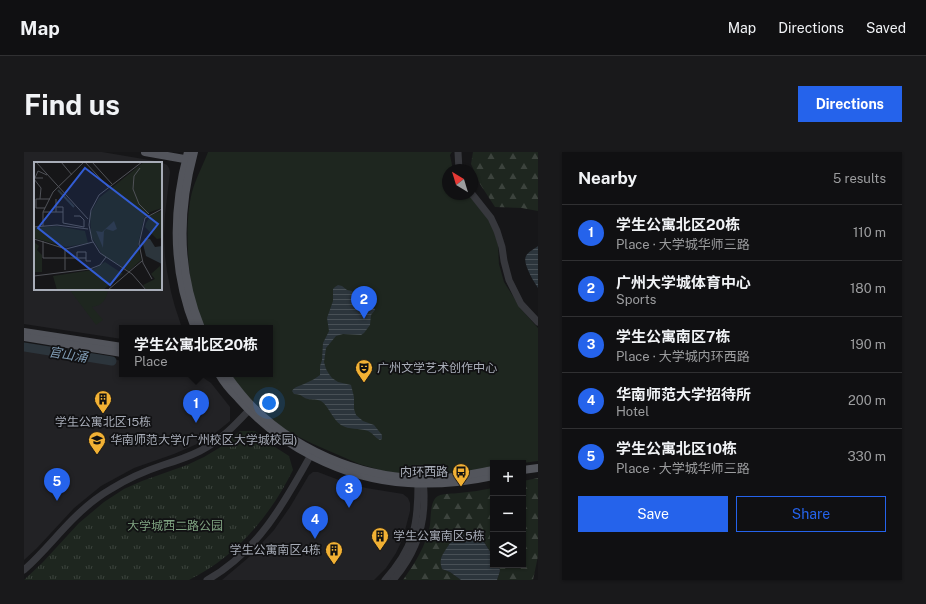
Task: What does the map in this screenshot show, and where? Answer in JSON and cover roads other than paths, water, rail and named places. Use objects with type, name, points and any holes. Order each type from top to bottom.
[{"type":"main road","points":[[146,152],[190,156]]},
{"type":"main road","points":[[190,156],[182,180],[177,213],[177,248],[178,268],[182,291],[193,325]]},
{"type":"main road","points":[[190,156],[183,214],[182,248],[188,290],[200,325]]},
{"type":"main road","points":[[24,332],[119,347]]},
{"type":"main road","points":[[24,337],[119,353]]},
{"type":"main road","points":[[221,377],[249,410],[280,437],[345,471],[370,478],[395,482],[455,483],[490,477]]},
{"type":"main road","points":[[228,377],[245,398],[263,415],[312,453]]},
{"type":"main road","points":[[526,464],[538,462]]},
{"type":"main road","points":[[526,470],[538,468]]},
{"type":"main road","points":[[421,482],[490,471]]},
{"type":"street","points":[[458,152],[459,164]]},
{"type":"street","points":[[476,200],[490,218],[497,231],[502,246],[509,280],[522,304],[538,322]]},
{"type":"street","points":[[24,570],[74,518],[99,496],[130,478],[188,456],[209,446],[228,432],[249,410]]},
{"type":"street","points":[[207,580],[238,557],[254,542],[288,496],[312,453]]},
{"type":"street","points":[[385,580],[403,557],[413,537],[416,525],[421,482]]},
{"type":"street","points":[[393,580],[408,560],[418,539],[423,515],[421,482]]},
{"type":"waterway","name":"官山涌","points":[[24,347],[112,361]]},
{"type":"place","name":"广州大学城体育中心","points":[[364,319]]},
{"type":"place","name":"广州文学艺术创作中心","points":[[364,383]]},
{"type":"place","name":"学生公寓北区15栋","points":[[103,414]]},
{"type":"place","name":"学生公寓北区20栋","points":[[196,423]]},
{"type":"place","name":"华南师范大学(广州校区大学城校园)","points":[[97,455]]},
{"type":"place","name":"内环西路","points":[[461,487]]},
{"type":"place","name":"学生公寓北区10栋","points":[[57,501]]},
{"type":"place","name":"学生公寓南区7栋","points":[[349,508]]},
{"type":"place","name":"华南师范大学招待所","points":[[315,539]]},
{"type":"place","name":"学生公寓南区5栋","points":[[380,551]]},
{"type":"place","name":"学生公寓南区4栋","points":[[334,565]]},
{"type":"park label","name":"大学城西二路公园","points":[[175,526]]}]
